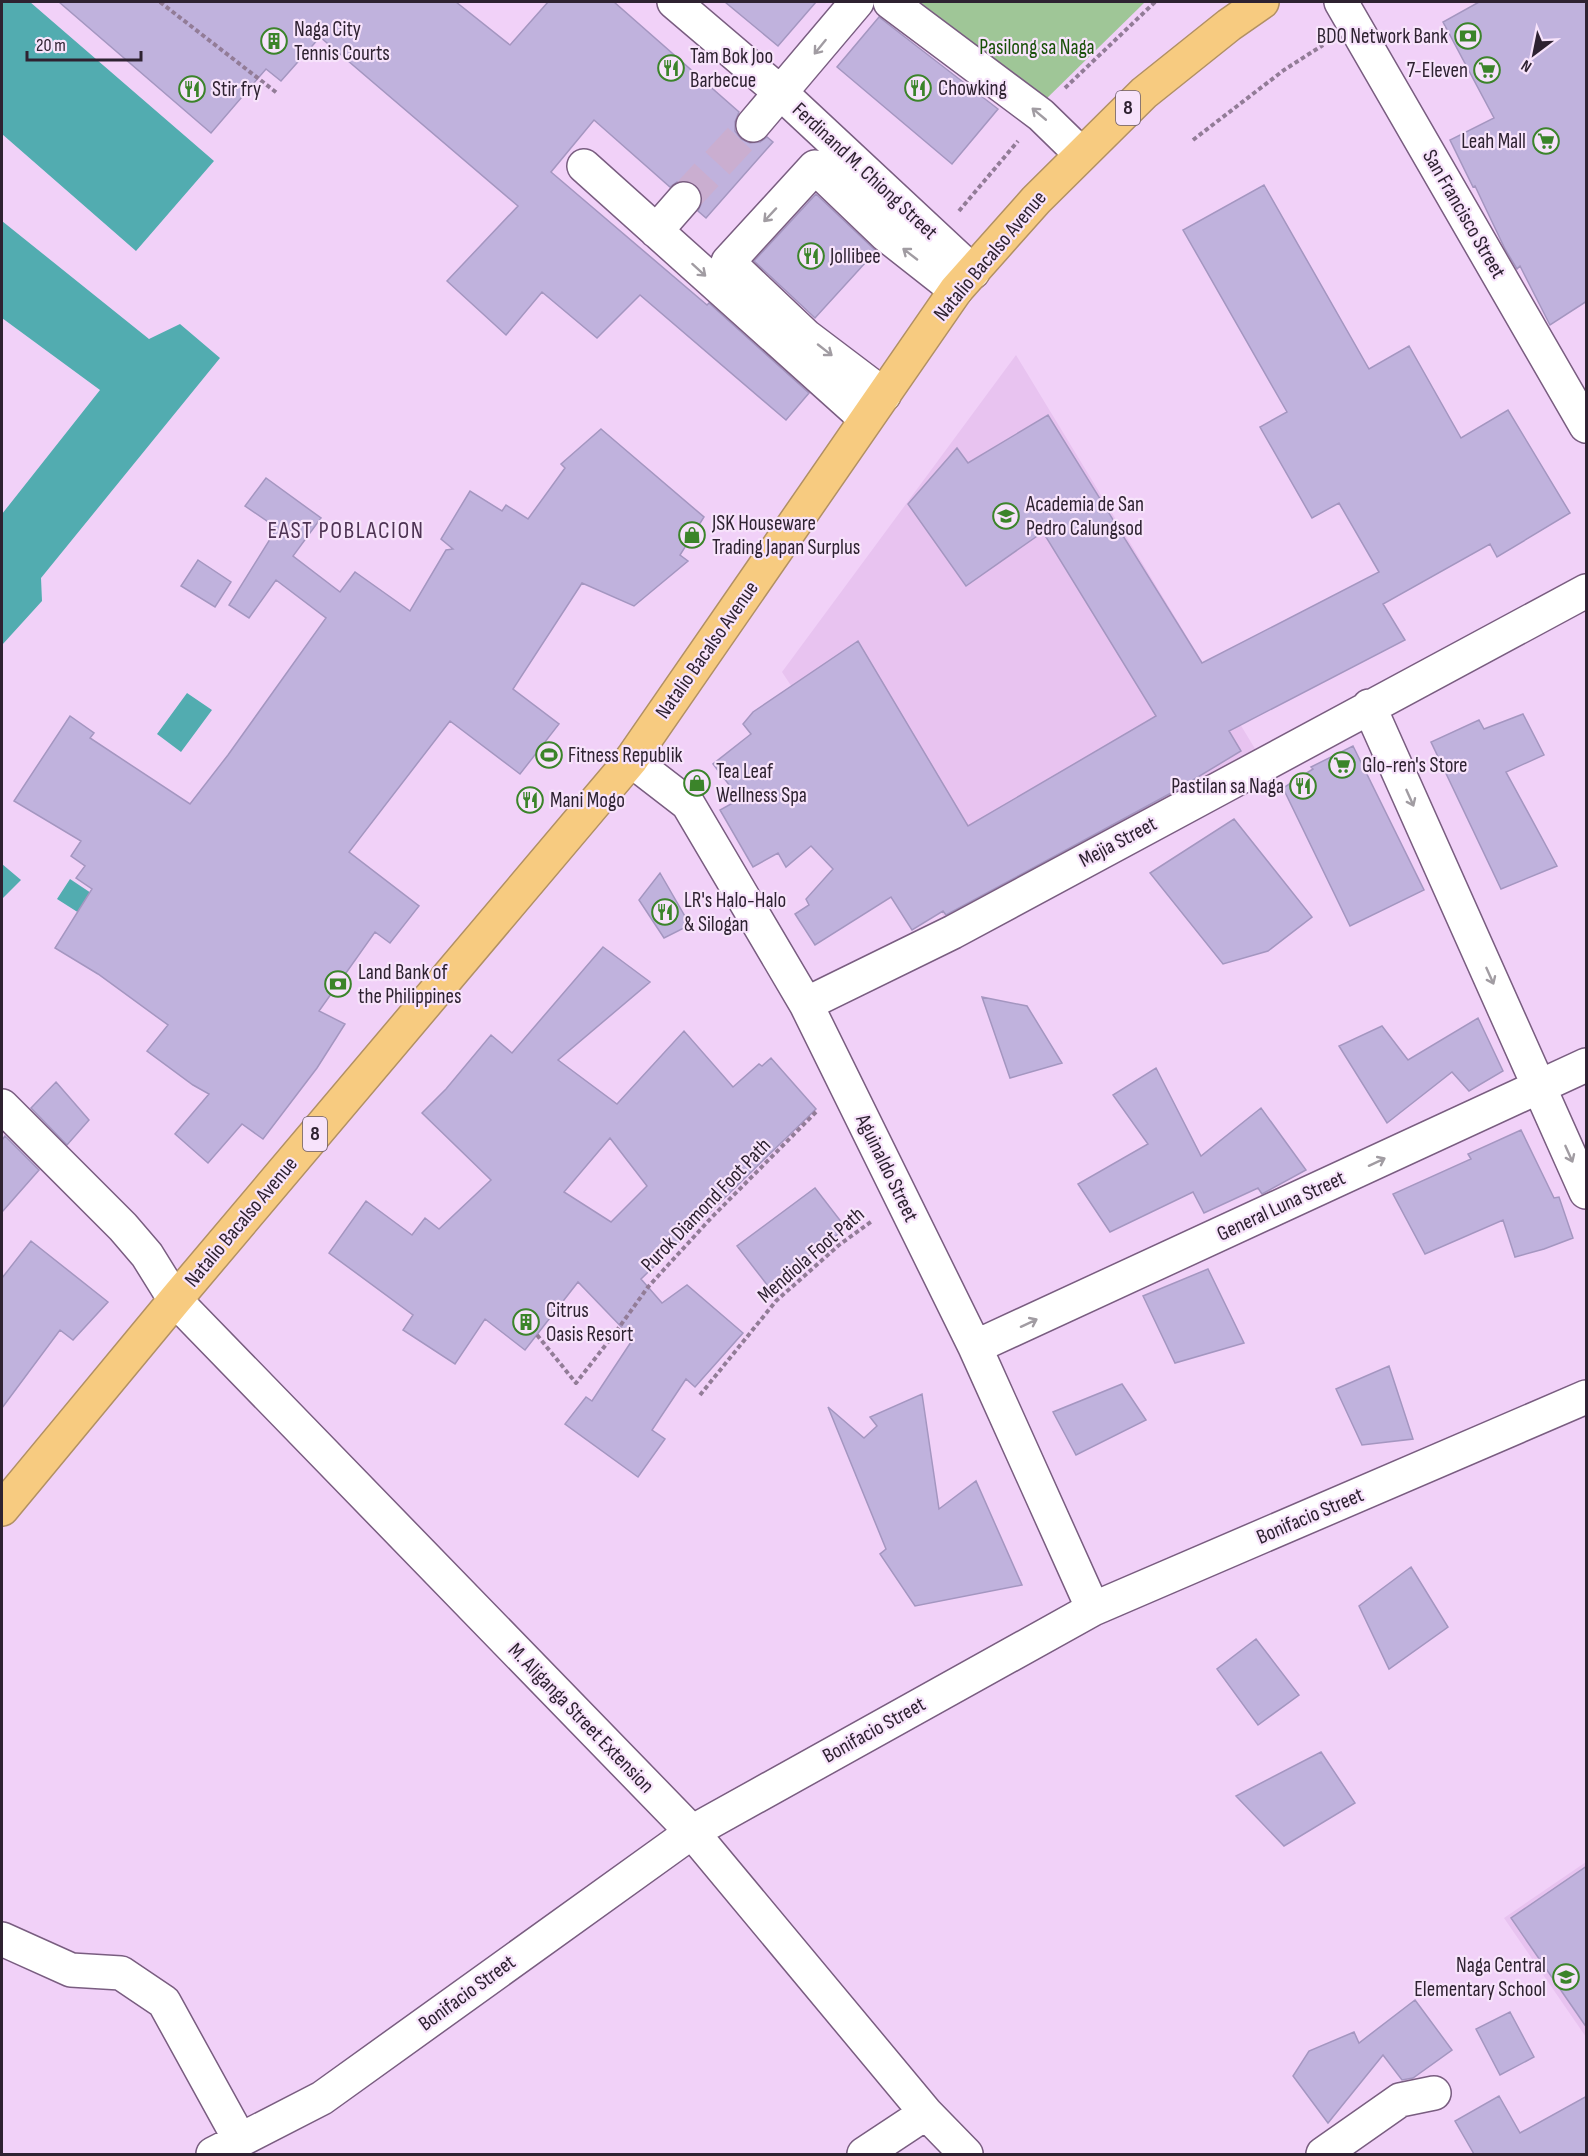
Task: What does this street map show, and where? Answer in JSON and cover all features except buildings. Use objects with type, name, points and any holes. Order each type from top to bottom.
[{"type":"highway","name":"Natalio Bacalso Avenue","points":[[2,1509],[175,1300],[631,760],[964,281],[1036,200],[1144,93],[1229,25],[1262,2]]},
{"type":"street","name":"Ferdinand M. Chiong Street","points":[[674,2],[781,93],[964,281]]},
{"type":"street","points":[[753,125],[857,2]]},
{"type":"street","points":[[890,2],[1041,115],[1081,154]]},
{"type":"street","name":"San Francisco Street","points":[[1348,13],[1587,426]]},
{"type":"street","points":[[584,166],[656,231],[875,407]]},
{"type":"street","points":[[875,407],[806,336],[728,262],[815,167],[886,235],[964,281]]},
{"type":"street","points":[[656,231],[684,199]]},
{"type":"street","name":"Mejia Street","points":[[806,1004],[953,932],[1369,706],[1587,591]]},
{"type":"street","points":[[1369,706],[1587,1192]]},
{"type":"street","name":"Aguinaldo Street","points":[[631,760],[688,804],[806,1004],[975,1347],[1093,1609]]},
{"type":"street","name":"General Luna Street","points":[[975,1347],[1587,1065]]},
{"type":"street","name":"M. Aliganga Street Extension","points":[[2,1106],[123,1227],[147,1255],[175,1300],[692,1832],[926,2112],[966,2154]]},
{"type":"street","name":"Bonifacio Street","points":[[226,2147],[322,2098],[692,1832],[1093,1609],[1587,1396]]},
{"type":"street","points":[[2,1939],[71,1970],[121,1973],[164,2002],[226,2147]]},
{"type":"street","points":[[1323,2154],[1400,2100],[1434,2093]]},
{"type":"street","points":[[864,2154],[926,2112]]},
{"type":"path","points":[[160,2],[278,93]]},
{"type":"path","points":[[1193,140],[1284,70],[1348,13]]},
{"type":"path","name":"Purok Diamond Foot Path","points":[[537,1335],[576,1383],[648,1287],[696,1234],[828,1101],[846,1086]]},
{"type":"path","name":"Mendiola Foot Path","points":[[700,1395],[776,1301],[839,1245],[902,1199]]},
{"type":"shaded area","points":[[2,2],[30,2],[214,161],[136,251],[2,134]]},
{"type":"shaded area","points":[[2,221],[149,339],[180,324],[220,358],[41,578],[42,601],[2,645],[2,514],[100,390],[2,318]]},
{"type":"shaded area","name":"Academia de San Pedro Calungsod","points":[[1016,355],[1257,752],[952,929],[782,672]]},
{"type":"shaded area","points":[[187,693],[212,710],[181,752],[157,734]]},
{"type":"shaded area","points":[[2,864],[21,880],[2,899]]},
{"type":"shaded area","points":[[70,879],[124,915],[112,934],[57,899]]},
{"type":"shaded area","name":"Naga Central Elementary School","points":[[1586,1862],[1586,2037],[1504,1918]]},
{"type":"green space","name":"Pasilong sa Naga","points":[[908,2],[1145,2],[1040,105]]},
{"type":"tunnel","points":[[684,199],[753,125]]},
{"type":"place","name":"BDO Network Bank","points":[[1468,36]]},
{"type":"place","name":"Naga City Tennis Courts","points":[[274,41]]},
{"type":"place","name":"Tam Bok Joo Barbecue","points":[[671,68]]},
{"type":"place","name":"7-Eleven","points":[[1487,70]]},
{"type":"place","name":"Chowking","points":[[918,88]]},
{"type":"place","name":"Stir fry","points":[[192,89]]},
{"type":"place","name":"Leah Mall","points":[[1546,141]]},
{"type":"place","name":"Jollibee","points":[[811,256]]},
{"type":"place","name":"Academia de San Pedro Calungsod","points":[[1006,516]]},
{"type":"place","name":"JSK Houseware Trading Japan Surplus","points":[[692,535]]},
{"type":"place","name":"Fitness Republik","points":[[549,755]]},
{"type":"place","name":"Glo-ren's Store","points":[[1342,765]]},
{"type":"place","name":"Tea Leaf Wellness Spa","points":[[697,783]]},
{"type":"place","name":"Pastilan sa Naga","points":[[1303,786]]},
{"type":"place","name":"Mani Mogo","points":[[530,800]]},
{"type":"place","name":"LR's Halo-Halo & Silogan","points":[[665,912]]},
{"type":"place","name":"Land Bank of the Philippines","points":[[338,984]]},
{"type":"place","name":"Citrus Oasis Resort","points":[[526,1322]]},
{"type":"place","name":"Naga Central Elementary School","points":[[1566,1977]]},
{"type":"district","name":"EAST POBLACION","points":[[346,530]]}]
